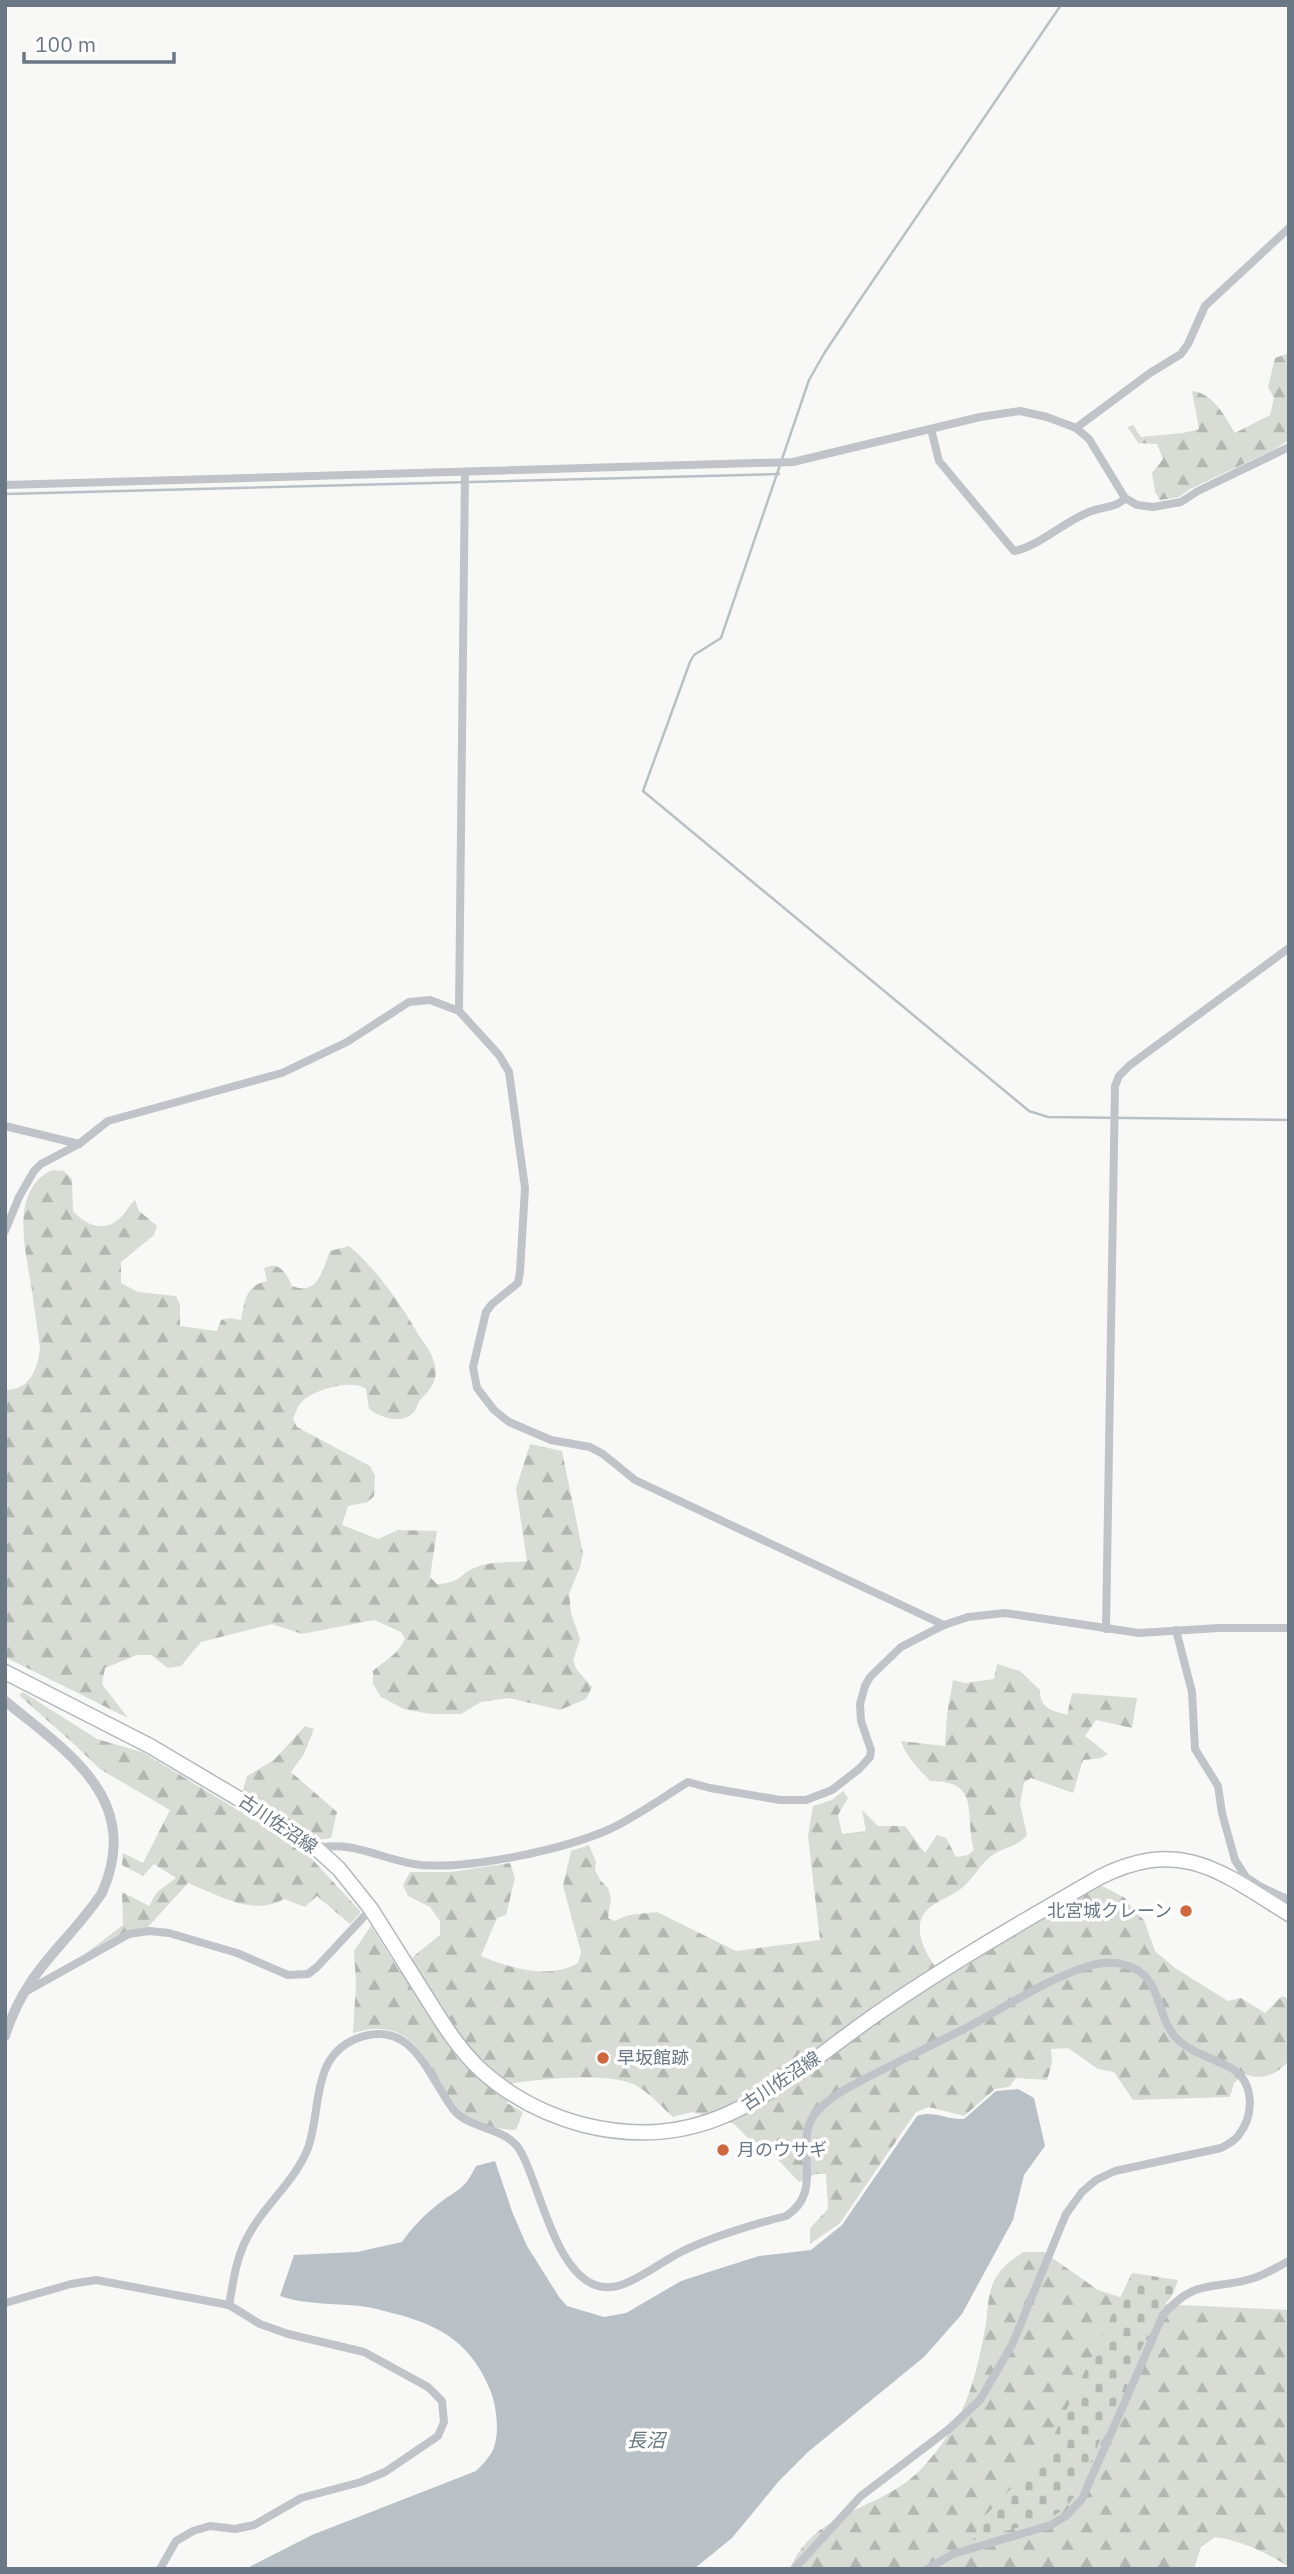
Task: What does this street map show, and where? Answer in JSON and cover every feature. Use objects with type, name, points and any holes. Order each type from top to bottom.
[{"type":"main road","name":"古川佐沼線","points":[[5,1672],[150,1746],[273,1818],[316,1848],[339,1869],[372,1909],[465,2054],[498,2085],[532,2106],[574,2122],[626,2132],[654,2133],[700,2126],[746,2107],[898,2000],[1117,1868],[1146,1860],[1187,1860],[1217,1870],[1259,1890],[1289,1914]]},
{"type":"street","points":[[1076,428],[1150,373],[1181,354],[1205,306],[1289,228]]},
{"type":"street","points":[[5,485],[465,479],[793,462],[980,417],[1020,411],[1032,412],[1076,428],[1089,439],[1125,498],[1138,505],[1153,507],[1181,502],[1289,447]]},
{"type":"street","points":[[931,429],[939,461],[1014,551],[1090,511],[1121,503],[1125,498]]},
{"type":"street","points":[[459,1011],[465,479]]},
{"type":"street","points":[[1106,1629],[1115,1086],[1124,1070],[1289,948]]},
{"type":"street","points":[[5,1231],[19,1197],[34,1171],[41,1164],[79,1144],[108,1121],[292,1069],[347,1042],[409,1002],[430,1000],[459,1011],[499,1055],[509,1072],[524,1188],[518,1283],[486,1312],[473,1367],[473,1377],[483,1398],[509,1422],[551,1440],[590,1447],[635,1480],[944,1625]]},
{"type":"street","points":[[5,1126],[79,1144]]},
{"type":"street","points":[[316,1848],[331,1845],[356,1847],[406,1863],[456,1866],[481,1863],[587,1838],[612,1828],[688,1782],[780,1800],[815,1798],[841,1783],[870,1757],[869,1741],[861,1721],[860,1704],[870,1677],[901,1647],[944,1625],[968,1617],[993,1613],[1139,1633],[1289,1628]]},
{"type":"street","points":[[1176,1630],[1192,1692],[1195,1749],[1218,1786],[1222,1813],[1235,1860],[1259,1890],[1289,1900]]},
{"type":"street","points":[[5,1702],[56,1742],[92,1778],[104,1796],[113,1828],[112,1862],[102,1893],[46,1959],[22,1993],[5,2036]]},
{"type":"street","points":[[22,1993],[129,1934],[149,1931],[169,1933],[237,1953],[288,1975],[308,1974],[372,1909]]},
{"type":"street","points":[[229,2305],[233,2275],[244,2242],[300,2166],[310,2144],[325,2069],[334,2053],[360,2037],[383,2035],[404,2041],[419,2056],[459,2116],[504,2134],[514,2142],[527,2164],[542,2208],[574,2269],[584,2279],[604,2288],[632,2280],[684,2250],[786,2216],[795,2210],[801,2201],[809,2173],[805,2150],[810,2123],[817,2111],[853,2085],[1048,1983],[1086,1967],[1108,1961],[1140,1971],[1155,1990],[1160,2010],[1169,2029],[1177,2038],[1196,2054],[1229,2067],[1243,2079],[1250,2106],[1244,2128],[1236,2139],[1221,2148],[1115,2171],[1096,2180],[1082,2192],[1066,2214],[1012,2345],[980,2400],[950,2429],[861,2496],[794,2569]]},
{"type":"street","points":[[927,2569],[953,2554],[1051,2525],[1066,2516],[1082,2498],[1163,2315],[1177,2299],[1192,2291],[1252,2279],[1289,2261]]},
{"type":"street","points":[[5,2303],[71,2284],[96,2280],[229,2305],[260,2324],[279,2331],[349,2347],[380,2359],[435,2393],[444,2407],[442,2430],[432,2441],[394,2466],[372,2478],[301,2498],[254,2525],[235,2529],[210,2526],[183,2535],[169,2550],[160,2569]]},
{"type":"green space","points":[[1289,353],[1289,440],[1179,497],[1160,500],[1155,492],[1152,473],[1163,459],[1157,444],[1138,443],[1128,427],[1133,425],[1141,437],[1199,429],[1192,391],[1212,401],[1235,433],[1270,415],[1274,398],[1268,387],[1275,358]]},
{"type":"green space","points":[[52,1170],[64,1171],[72,1179],[73,1211],[87,1222],[98,1226],[109,1225],[121,1217],[135,1200],[139,1211],[157,1226],[154,1235],[121,1262],[121,1283],[138,1292],[176,1296],[180,1305],[180,1326],[217,1331],[221,1320],[241,1320],[247,1295],[254,1286],[267,1281],[264,1268],[269,1266],[282,1270],[292,1286],[308,1288],[318,1280],[330,1251],[349,1246],[369,1265],[395,1298],[433,1358],[436,1373],[434,1382],[413,1413],[403,1419],[379,1415],[369,1409],[366,1389],[344,1385],[305,1399],[297,1408],[293,1419],[297,1427],[370,1466],[375,1476],[374,1496],[368,1502],[348,1506],[342,1525],[378,1539],[398,1530],[437,1531],[430,1577],[437,1584],[457,1580],[471,1569],[483,1565],[527,1561],[516,1489],[530,1444],[562,1451],[583,1553],[569,1594],[571,1613],[580,1639],[573,1661],[592,1687],[586,1699],[560,1710],[509,1698],[481,1702],[461,1714],[430,1714],[404,1709],[381,1697],[373,1684],[373,1671],[395,1653],[405,1639],[401,1632],[374,1620],[302,1634],[272,1624],[201,1642],[181,1666],[168,1668],[151,1655],[137,1655],[105,1668],[102,1684],[128,1718],[5,1657],[5,1390],[21,1387],[26,1383],[39,1357],[24,1237],[25,1205],[30,1191],[39,1179]]},
{"type":"green space","points":[[997,1664],[1020,1671],[1040,1690],[1044,1705],[1067,1715],[1072,1693],[1137,1698],[1132,1728],[1096,1720],[1085,1736],[1108,1754],[1101,1758],[1083,1760],[1073,1793],[1031,1778],[1024,1783],[1020,1804],[1027,1835],[1016,1844],[990,1857],[964,1886],[927,1910],[922,1918],[921,1936],[934,1964],[945,1979],[1100,1885],[1125,1898],[1144,1920],[1155,1951],[1175,1968],[1228,2001],[1241,1998],[1265,2013],[1282,1996],[1289,1999],[1289,2061],[1279,2070],[1263,2077],[1244,2074],[1234,2083],[1230,2097],[1133,2100],[1114,2072],[1098,2069],[1068,2048],[1051,2049],[1052,2063],[1047,2080],[1016,2078],[1009,2087],[995,2089],[964,2116],[929,2107],[916,2112],[840,2223],[810,2244],[810,2228],[828,2209],[826,2174],[816,2174],[799,2182],[767,2148],[749,2139],[734,2124],[692,2112],[673,2117],[643,2090],[628,2082],[578,2077],[513,2083],[507,2103],[523,2112],[516,2130],[492,2127],[469,2118],[457,2107],[421,2052],[410,2040],[396,2032],[380,2029],[353,2033],[356,1984],[354,1951],[371,1926],[400,1972],[415,1955],[440,1935],[440,1921],[430,1907],[408,1896],[403,1885],[410,1872],[451,1872],[510,1863],[515,1878],[506,1915],[497,1918],[481,1956],[504,1965],[530,1970],[555,1971],[578,1963],[581,1952],[563,1886],[571,1851],[589,1845],[596,1862],[595,1870],[608,1888],[611,1898],[608,1918],[614,1921],[629,1915],[657,1912],[736,1951],[820,1940],[808,1836],[813,1806],[832,1800],[843,1791],[848,1798],[838,1815],[842,1834],[866,1831],[862,1810],[878,1826],[905,1826],[925,1853],[937,1835],[946,1838],[956,1857],[968,1855],[974,1850],[968,1802],[964,1794],[957,1787],[930,1781],[909,1758],[901,1741],[945,1746],[953,1680],[965,1683],[994,1679]]},
{"type":"green space","points":[[23,1692],[97,1739],[142,1752],[281,1836],[311,1858],[361,1912],[350,1924],[317,1896],[305,1907],[284,1899],[260,1906],[248,1905],[188,1883],[148,1927],[85,1954],[123,1925],[122,1892],[149,1906],[157,1892],[176,1878],[154,1864],[143,1876],[122,1865],[123,1853],[143,1863],[170,1810],[100,1769],[19,1695]]},
{"type":"green space","points":[[305,1726],[314,1729],[304,1754],[291,1772],[337,1812],[331,1838],[318,1840],[243,1790],[247,1776],[274,1760]]},
{"type":"green space","points":[[1023,2252],[1044,2252],[1098,2290],[1138,2303],[1289,2310],[1289,2567],[1254,2548],[1215,2537],[1201,2547],[1194,2569],[790,2569],[801,2549],[815,2534],[906,2482],[941,2445],[953,2428],[973,2382],[995,2278]]},
{"type":"green space","points":[[1132,2273],[1178,2280],[1172,2296],[1157,2314],[1075,2496],[1063,2510],[1048,2519],[973,2540],[981,2520],[1046,2452]]},
{"type":"water","name":"長沼","points":[[1018,2089],[1034,2098],[1045,2146],[1024,2175],[1013,2220],[962,2314],[924,2357],[808,2452],[779,2481],[732,2538],[694,2569],[245,2569],[312,2535],[476,2471],[490,2455],[496,2441],[496,2415],[491,2392],[484,2376],[465,2350],[442,2332],[413,2319],[369,2307],[309,2302],[280,2296],[294,2255],[357,2252],[402,2242],[427,2213],[463,2185],[476,2166],[495,2161],[527,2246],[559,2297],[567,2306],[604,2317],[626,2313],[681,2281],[759,2256],[811,2250],[842,2225],[917,2116],[929,2114],[964,2119],[996,2091]]},
{"type":"waterway","points":[[1061,5],[857,304],[809,380],[721,638],[694,655],[690,662],[643,791],[1029,1111],[1048,1117],[1289,1120]]},
{"type":"waterway","points":[[5,494],[779,474]]},
{"type":"place","name":"北宮城クレーン","points":[[1186,1911]]},
{"type":"place","name":"早坂館跡","points":[[603,2058]]},
{"type":"place","name":"月のウサギ","points":[[723,2150]]}]
